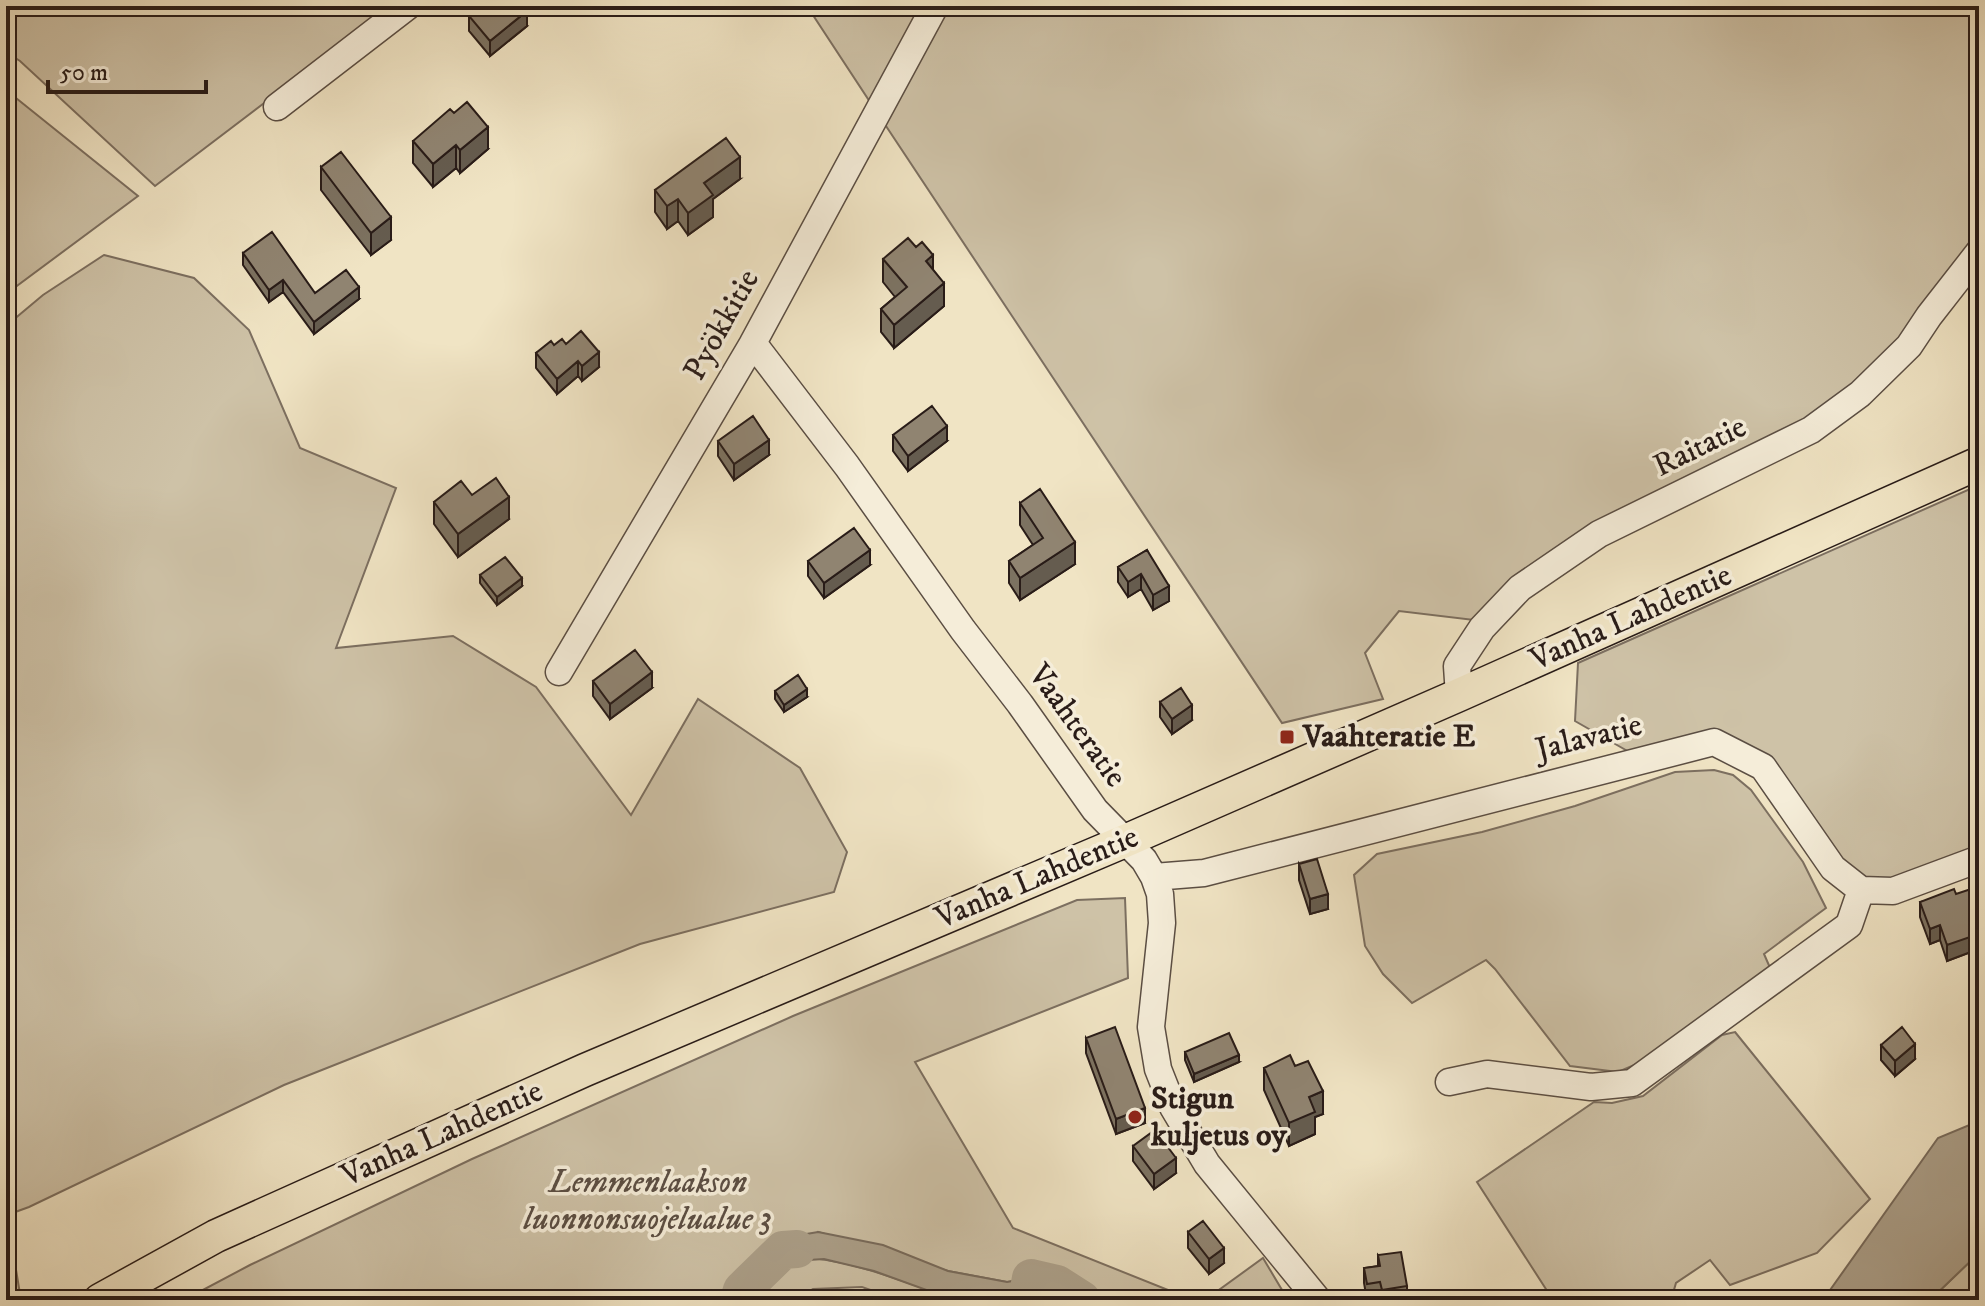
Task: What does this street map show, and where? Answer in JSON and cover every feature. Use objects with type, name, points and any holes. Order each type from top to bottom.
[{"type":"main road","name":"Vanha Lahdentie","points":[[100,1300],[216,1236],[585,1070],[1125,841],[1979,463]]},
{"type":"street","points":[[277,107],[408,6]]},
{"type":"street","name":"Pyökkitie","points":[[559,672],[753,343],[935,6]]},
{"type":"street","name":"Raitatie","points":[[1459,695],[1457,666],[1482,628],[1520,588],[1599,534],[1811,430],[1860,394],[1909,346],[1979,252]]},
{"type":"street","name":"Vaahteratie","points":[[753,343],[847,466],[1095,810],[1144,860],[1160,894],[1162,923],[1151,1027],[1158,1069],[1173,1107],[1207,1164],[1318,1300]]},
{"type":"street","name":"Jalavatie","points":[[1154,877],[1204,873],[1714,742],[1763,767],[1833,868],[1861,890]]},
{"type":"street","points":[[1449,1082],[1487,1074],[1591,1087],[1632,1083],[1849,925],[1861,890],[1893,891],[1979,859]]},
{"type":"green space","points":[[6,6],[392,6],[155,186],[20,61],[6,52]]},
{"type":"green space","points":[[807,6],[925,6],[872,105]]},
{"type":"green space","points":[[945,6],[1979,6],[1979,237],[1902,342],[1857,388],[1474,620],[1399,611],[1365,653],[1383,699],[1282,723],[882,120]]},
{"type":"green space","points":[[6,90],[138,196],[6,294]]},
{"type":"green space","points":[[104,255],[194,278],[249,330],[300,448],[396,488],[336,648],[453,636],[536,687],[631,815],[698,699],[800,768],[847,852],[834,892],[640,944],[284,1085],[7,1215],[21,1300],[6,1300],[6,326],[43,295]]},
{"type":"green space","points":[[1979,485],[1979,847],[1888,882],[1862,882],[1716,731],[1631,753],[1575,721],[1578,663]]},
{"type":"green space","points":[[1714,770],[1733,775],[1751,790],[1803,862],[1826,908],[1764,954],[1771,970],[1639,1063],[1618,1072],[1570,1066],[1486,960],[1412,1003],[1383,974],[1365,946],[1354,875],[1377,854],[1482,832],[1575,806],[1675,772]]},
{"type":"green space","name":"Lemmenlaakson luonnonsuojelualue 3","points":[[1125,898],[1128,978],[915,1062],[1013,1228],[1193,1300],[1082,1300],[1057,1284],[1031,1278],[1007,1282],[948,1271],[818,1232],[766,1282],[790,1262],[823,1260],[871,1270],[954,1300],[899,1300],[862,1287],[813,1289],[800,1300],[184,1300],[250,1265],[472,1159],[793,1016],[1077,900]]},
{"type":"green space","points":[[1735,1032],[1870,1199],[1817,1253],[1730,1285],[1710,1260],[1676,1283],[1671,1300],[1553,1300],[1477,1182],[1594,1102],[1612,1103],[1643,1096],[1722,1035]]},
{"type":"green space","points":[[1979,1253],[1979,1300],[1930,1300]]},
{"type":"green space","points":[[1263,1258],[1288,1300],[1205,1300]]},
{"type":"shaded area","points":[[1979,1121],[1979,1253],[1930,1300],[1823,1300],[1938,1138]]},
{"type":"shaded area","points":[[818,1232],[883,1245],[948,1271],[1007,1282],[1031,1278],[1027,1300],[954,1300],[874,1271],[824,1259],[792,1261],[766,1282],[746,1270],[771,1240]]},
{"type":"building","points":[[481,6],[522,6],[527,11],[490,41],[469,16]]},
{"type":"building","points":[[467,102],[488,127],[460,150],[456,145],[433,164],[413,141],[450,109],[454,113]]},
{"type":"building","points":[[726,138],[740,157],[704,183],[713,195],[688,213],[678,199],[667,206],[655,190]]},
{"type":"building","points":[[341,152],[391,217],[371,233],[321,167]]},
{"type":"building","points":[[272,232],[315,293],[346,270],[359,287],[314,322],[283,280],[269,290],[243,253]]},
{"type":"building","points":[[908,238],[916,247],[922,242],[933,255],[926,261],[944,283],[894,325],[881,309],[907,287],[883,259]]},
{"type":"building","points":[[581,331],[599,352],[582,366],[578,361],[557,379],[536,353],[551,341],[554,345],[562,339],[566,344]]},
{"type":"building","points":[[932,406],[947,426],[908,456],[893,435]]},
{"type":"building","points":[[753,416],[769,440],[734,464],[718,441]]},
{"type":"building","points":[[496,478],[509,497],[458,534],[434,502],[461,481],[472,495]]},
{"type":"building","points":[[1040,489],[1075,542],[1020,578],[1009,561],[1043,538],[1020,503]]},
{"type":"building","points":[[854,528],[870,550],[824,583],[808,561]]},
{"type":"building","points":[[1147,550],[1169,586],[1153,595],[1141,574],[1128,582],[1118,567]]},
{"type":"building","points":[[505,557],[522,578],[497,597],[480,575]]},
{"type":"building","points":[[635,650],[652,672],[610,704],[593,681]]},
{"type":"building","points":[[798,675],[807,689],[784,705],[775,691]]},
{"type":"building","points":[[1181,688],[1192,705],[1172,719],[1160,702]]},
{"type":"building","points":[[1317,859],[1328,894],[1310,899],[1299,864]]},
{"type":"building","points":[[1974,888],[1979,903],[1979,923],[1972,925],[1976,935],[1947,945],[1940,925],[1930,929],[1920,902],[1954,889],[1956,894]]},
{"type":"building","points":[[1115,1027],[1145,1108],[1116,1119],[1086,1038]]},
{"type":"building","points":[[1902,1027],[1915,1044],[1895,1061],[1881,1045]]},
{"type":"building","points":[[1229,1033],[1239,1055],[1194,1074],[1185,1052]]},
{"type":"building","points":[[1290,1055],[1295,1066],[1308,1061],[1323,1091],[1309,1097],[1315,1112],[1289,1123],[1264,1068]]},
{"type":"building","points":[[1155,1130],[1176,1158],[1154,1174],[1133,1146]]},
{"type":"building","points":[[1203,1221],[1224,1248],[1209,1259],[1188,1232]]},
{"type":"building","points":[[1401,1252],[1407,1286],[1382,1290],[1380,1282],[1367,1284],[1364,1268],[1380,1266],[1378,1255]]},
{"type":"waterway","points":[[739,1300],[742,1290],[783,1250],[797,1249]]},
{"type":"waterway","points":[[1027,1300],[1031,1278],[1057,1284],[1082,1300]]},
{"type":"place","name":"Vaahteratie E","points":[[1287,737]]},
{"type":"place","name":"Stigun kuljetus oy","points":[[1135,1117]]}]
